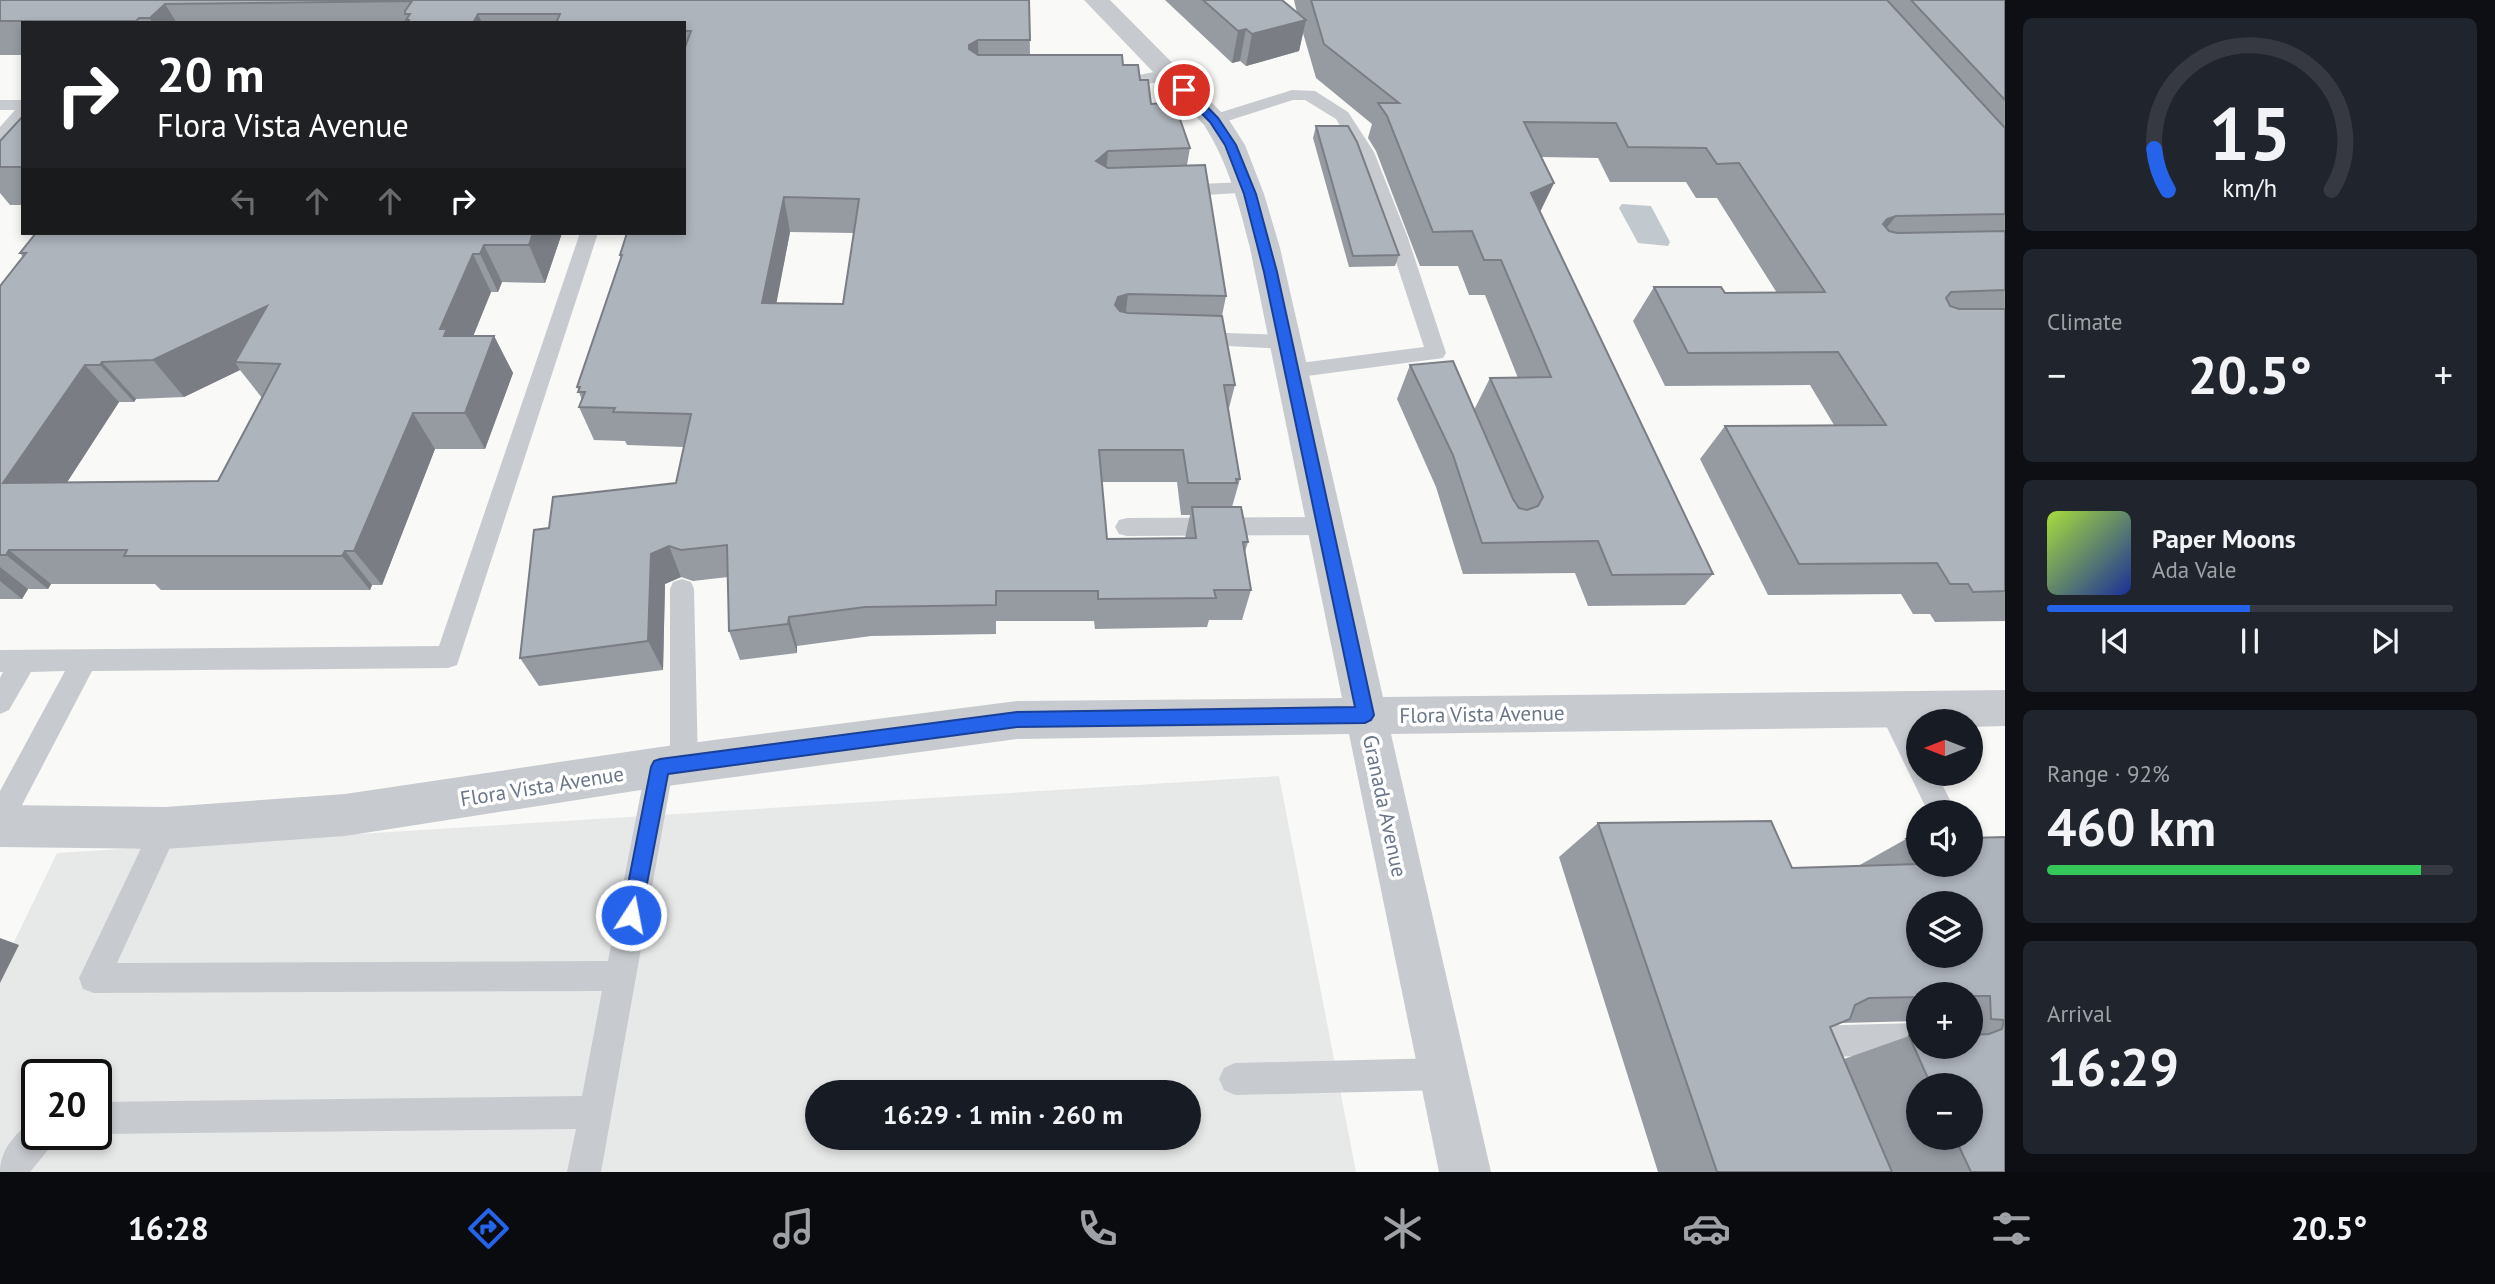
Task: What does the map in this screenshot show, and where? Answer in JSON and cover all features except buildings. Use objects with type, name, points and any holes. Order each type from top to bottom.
[{"type":"street","name":"Granada Avenue","points":[[1096,0],[1214,120],[1231,145],[1247,188],[1265,248],[1465,1172]]},
{"type":"street","name":"Flora Vista Avenue","points":[[0,826],[165,828],[345,815],[672,765],[1017,720],[2005,708]]},
{"type":"lane","points":[[1095,81],[1134,81],[1169,74]]},
{"type":"lane","points":[[1214,120],[1292,95],[1309,95],[1342,116],[1364,152],[1447,379]]},
{"type":"lane","points":[[0,105],[21,105]]},
{"type":"lane","points":[[0,137],[21,114]]},
{"type":"lane","points":[[1159,192],[1247,188]]},
{"type":"lane","points":[[0,702],[12,661],[448,657],[588,235]]},
{"type":"lane","points":[[1178,339],[1289,357],[1436,353]]},
{"type":"lane","points":[[1127,527],[1325,526]]},
{"type":"lane","points":[[584,1172],[620,976],[672,765],[682,589]]},
{"type":"lane","points":[[0,819],[85,660]]},
{"type":"lane","points":[[1891,709],[1906,739]]},
{"type":"lane","points":[[165,828],[94,978],[620,976]]},
{"type":"lane","points":[[1824,1077],[1808,1042],[1906,1040]]},
{"type":"lane","points":[[1235,1079],[1444,1074]]},
{"type":"lane","points":[[112,1118],[595,1112]]},
{"type":"lane","points":[[9,1172],[26,1150]]},
{"type":"shaded area","points":[[1622,204],[1651,206],[1670,242],[1668,246],[1638,243],[1619,208]]},
{"type":"shaded area","points":[[1279,776],[1356,1172],[0,1172],[0,971],[57,853]]},
{"type":"route","points":[[631,915],[660,767],[1017,720],[1365,715],[1265,248],[1250,194],[1231,145],[1214,120],[1184,90]]}]
